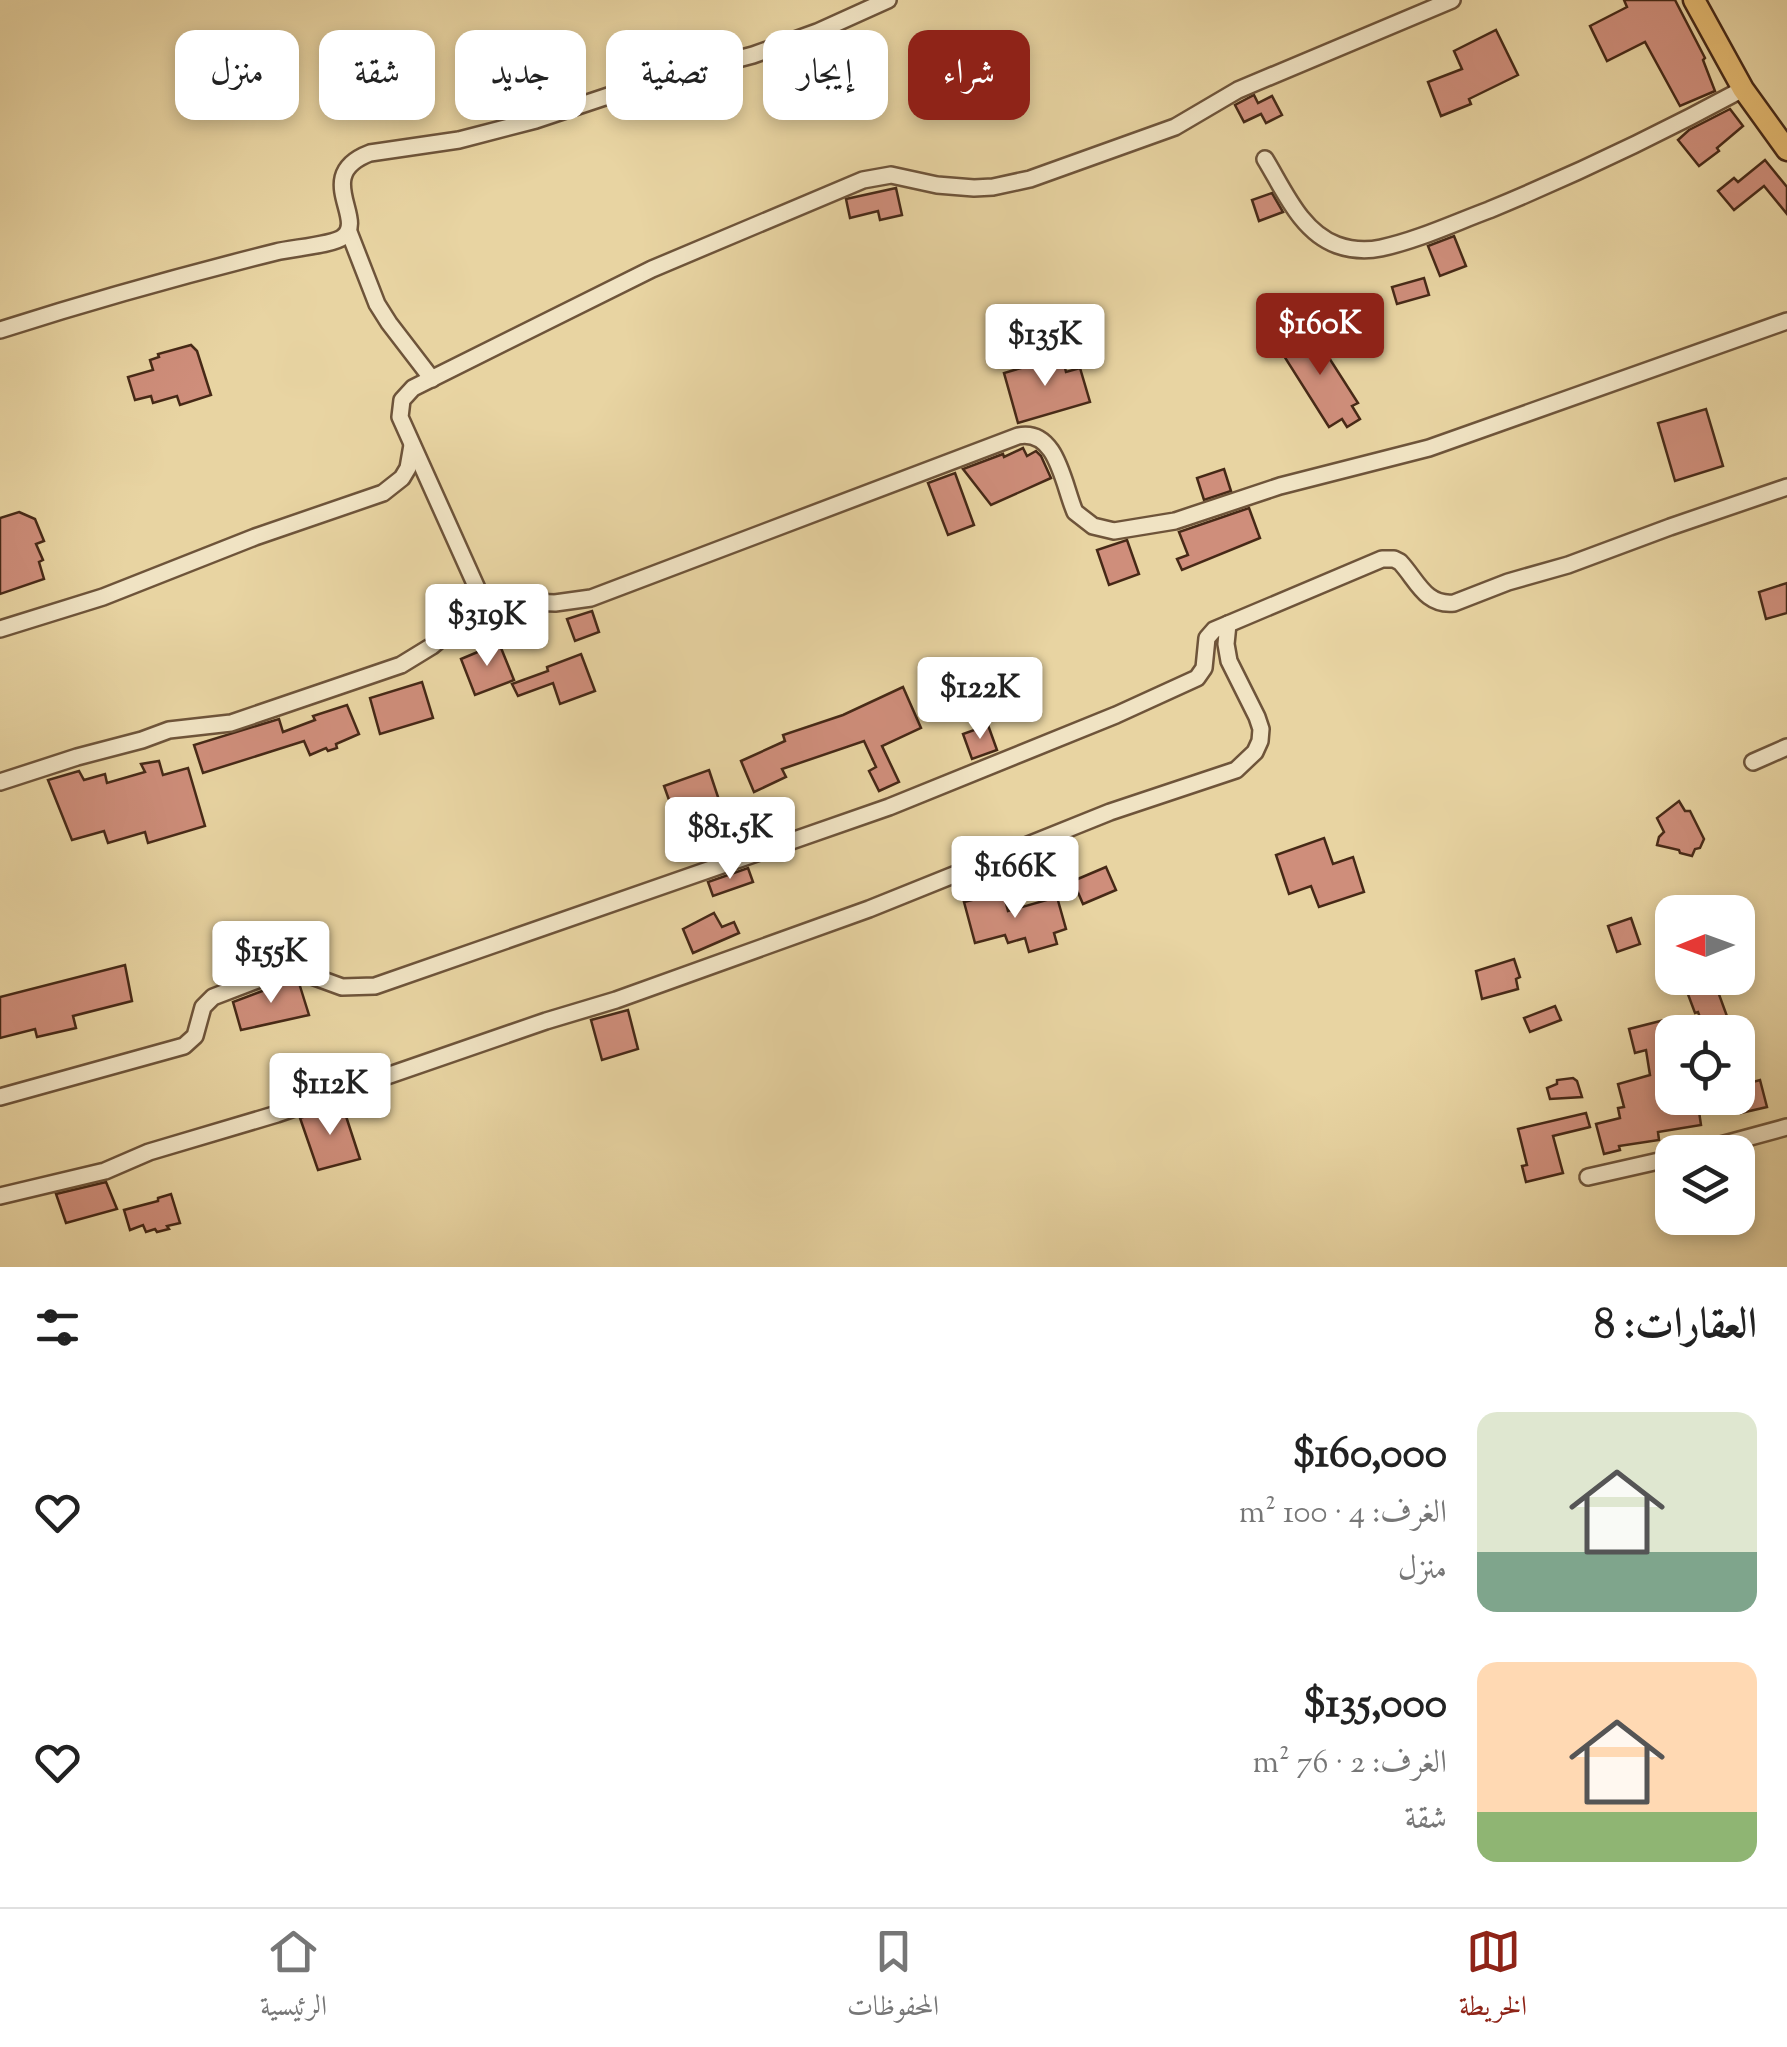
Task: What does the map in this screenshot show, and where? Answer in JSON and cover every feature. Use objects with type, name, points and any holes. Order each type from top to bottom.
[{"type":"main road","points":[[1694,0],[1742,88],[1787,150]]},
{"type":"street","points":[[0,330],[272,252],[344,237],[350,223],[342,184],[351,164],[370,154],[459,140],[536,120],[646,83],[753,55],[818,32],[888,0]]},
{"type":"street","points":[[485,606],[400,417],[402,400],[413,388],[652,269],[863,180],[891,175],[974,188],[1030,179],[1174,126],[1238,90],[1452,0]]},
{"type":"street","points":[[1265,159],[1300,216],[1321,237],[1350,249],[1380,248],[1538,190],[1676,125],[1742,88]]},
{"type":"street","points":[[348,232],[377,304],[432,380]]},
{"type":"street","points":[[0,782],[169,730],[231,724],[400,665],[485,606],[502,601],[555,603],[590,598],[1024,434],[1038,436],[1048,444],[1075,512],[1083,520],[1114,531],[1154,526],[1280,486],[1429,448],[1787,321]]},
{"type":"street","points":[[0,629],[58,613],[255,537],[383,493],[402,478],[412,445]]},
{"type":"street","points":[[0,1096],[184,1046],[195,1036],[204,1008],[213,996],[268,976],[301,972],[342,986],[375,986],[889,806],[1192,682],[1204,668],[1207,638],[1214,630],[1388,558],[1400,562],[1432,600],[1454,603],[1787,487]]},
{"type":"street","points":[[0,1196],[105,1171],[150,1152],[277,1114],[616,1000],[852,916],[1110,812],[1236,770],[1256,752],[1260,729],[1258,717],[1229,660],[1228,624]]},
{"type":"street","points":[[1753,762],[1787,747]]},
{"type":"street","points":[[1755,1136],[1787,1127]]},
{"type":"street","points":[[1588,1177],[1655,1162]]},
{"type":"building","points":[[1624,0],[1675,0],[1705,58],[1715,91],[1680,106],[1645,42],[1607,61],[1590,26],[1627,7]]},
{"type":"building","points":[[1496,30],[1518,75],[1469,99],[1471,104],[1441,116],[1428,82],[1462,69],[1454,51]]},
{"type":"building","points":[[1254,95],[1258,103],[1272,96],[1282,115],[1266,123],[1261,114],[1244,122],[1235,105]]},
{"type":"building","points":[[1730,109],[1743,126],[1699,166],[1678,140]]},
{"type":"building","points":[[1765,160],[1787,187],[1787,214],[1764,186],[1734,210],[1718,191],[1734,178],[1738,182]]},
{"type":"building","points":[[896,188],[902,215],[880,220],[878,211],[850,218],[846,199]]},
{"type":"building","points":[[1272,193],[1283,212],[1259,221],[1252,200]]},
{"type":"building","points":[[1454,236],[1466,266],[1440,276],[1428,246]]},
{"type":"building","points":[[1424,278],[1429,295],[1397,304],[1392,287]]},
{"type":"building","points":[[1308,325],[1358,403],[1352,406],[1360,419],[1347,427],[1342,419],[1329,427],[1277,345]]},
{"type":"building","points":[[191,345],[197,351],[211,395],[180,405],[177,396],[153,403],[151,396],[135,400],[128,377],[153,370],[150,360],[158,354]]},
{"type":"building","points":[[1062,356],[1066,372],[1080,368],[1090,402],[1018,423],[1004,373]]},
{"type":"building","points":[[1706,409],[1723,466],[1675,481],[1658,423]]},
{"type":"building","points":[[1023,448],[1027,456],[1036,451],[1041,456],[1051,478],[991,505],[963,469]]},
{"type":"building","points":[[1224,469],[1231,491],[1204,500],[1197,478]]},
{"type":"building","points":[[955,473],[974,525],[948,535],[928,483]]},
{"type":"building","points":[[1249,508],[1260,538],[1182,570],[1177,559],[1188,555],[1179,532]]},
{"type":"building","points":[[19,512],[35,519],[44,541],[36,544],[43,560],[39,562],[44,579],[0,594],[0,518]]},
{"type":"building","points":[[1127,540],[1139,574],[1109,585],[1097,550]]},
{"type":"building","points":[[1787,583],[1787,613],[1766,619],[1759,592]]},
{"type":"building","points":[[592,611],[599,632],[575,641],[567,619]]},
{"type":"building","points":[[499,643],[514,680],[475,695],[461,659]]},
{"type":"building","points":[[581,654],[595,691],[560,704],[553,683],[518,696],[512,684]]},
{"type":"building","points":[[960,668],[969,697],[938,706],[929,676]]},
{"type":"building","points":[[422,682],[433,718],[380,734],[370,698]]},
{"type":"building","points":[[903,687],[921,728],[882,746],[899,782],[879,791],[869,771],[876,767],[864,741],[782,769],[786,777],[754,792],[741,761],[785,741],[783,735],[843,715]]},
{"type":"building","points":[[347,705],[359,734],[336,744],[337,748],[310,755],[304,741],[203,773],[194,745],[279,719],[283,732],[315,720],[313,716]]},
{"type":"building","points":[[988,725],[997,750],[972,759],[963,734]]},
{"type":"building","points":[[159,761],[163,775],[188,768],[205,826],[148,843],[145,832],[108,843],[104,831],[72,840],[48,780],[79,771],[84,780],[105,774],[107,783],[145,772],[141,764]]},
{"type":"building","points":[[709,770],[723,812],[674,828],[664,786]]},
{"type":"building","points":[[1679,801],[1685,811],[1690,811],[1704,839],[1692,856],[1657,845],[1664,832],[1657,818]]},
{"type":"building","points":[[1324,838],[1333,864],[1353,857],[1364,892],[1319,907],[1311,886],[1289,894],[1276,855]]},
{"type":"building","points":[[1106,867],[1116,890],[1083,904],[1073,881]]},
{"type":"building","points":[[748,868],[753,882],[713,896],[708,882]]},
{"type":"building","points":[[1003,892],[1008,911],[1057,897],[1066,929],[1054,933],[1057,944],[1029,952],[1025,938],[1008,943],[1005,935],[975,943],[964,902]]},
{"type":"building","points":[[714,913],[722,927],[734,922],[739,933],[693,953],[683,929]]},
{"type":"building","points":[[1631,918],[1640,944],[1617,952],[1608,926]]},
{"type":"building","points":[[1514,959],[1520,977],[1516,979],[1518,989],[1482,999],[1476,971]]},
{"type":"building","points":[[125,965],[132,1001],[73,1016],[76,1028],[37,1037],[35,1029],[0,1038],[0,997]]},
{"type":"building","points":[[299,983],[309,1015],[241,1030],[233,1002],[281,984]]},
{"type":"building","points":[[1688,995],[1719,995],[1727,1015],[1699,1015]]},
{"type":"building","points":[[1555,1006],[1561,1020],[1530,1032],[1524,1018]]},
{"type":"building","points":[[628,1010],[638,1049],[602,1060],[591,1020]]},
{"type":"building","points":[[1655,1022],[1655,1115],[1700,1115],[1701,1125],[1658,1132],[1655,1141],[1619,1146],[1620,1150],[1604,1154],[1596,1124],[1620,1118],[1618,1108],[1624,1107],[1618,1084],[1650,1075],[1646,1050],[1635,1053],[1629,1029]]},
{"type":"building","points":[[1573,1078],[1582,1097],[1550,1099],[1547,1088],[1557,1084],[1557,1080]]},
{"type":"building","points":[[1760,1080],[1767,1107],[1755,1110],[1755,1081]]},
{"type":"building","points":[[342,1104],[360,1159],[318,1170],[300,1118]]},
{"type":"building","points":[[1586,1113],[1590,1127],[1553,1136],[1563,1173],[1526,1182],[1522,1166],[1527,1165],[1518,1129]]},
{"type":"building","points":[[106,1182],[117,1209],[66,1223],[56,1194]]},
{"type":"building","points":[[171,1194],[180,1223],[157,1232],[146,1232],[143,1225],[130,1230],[124,1210]]}]
